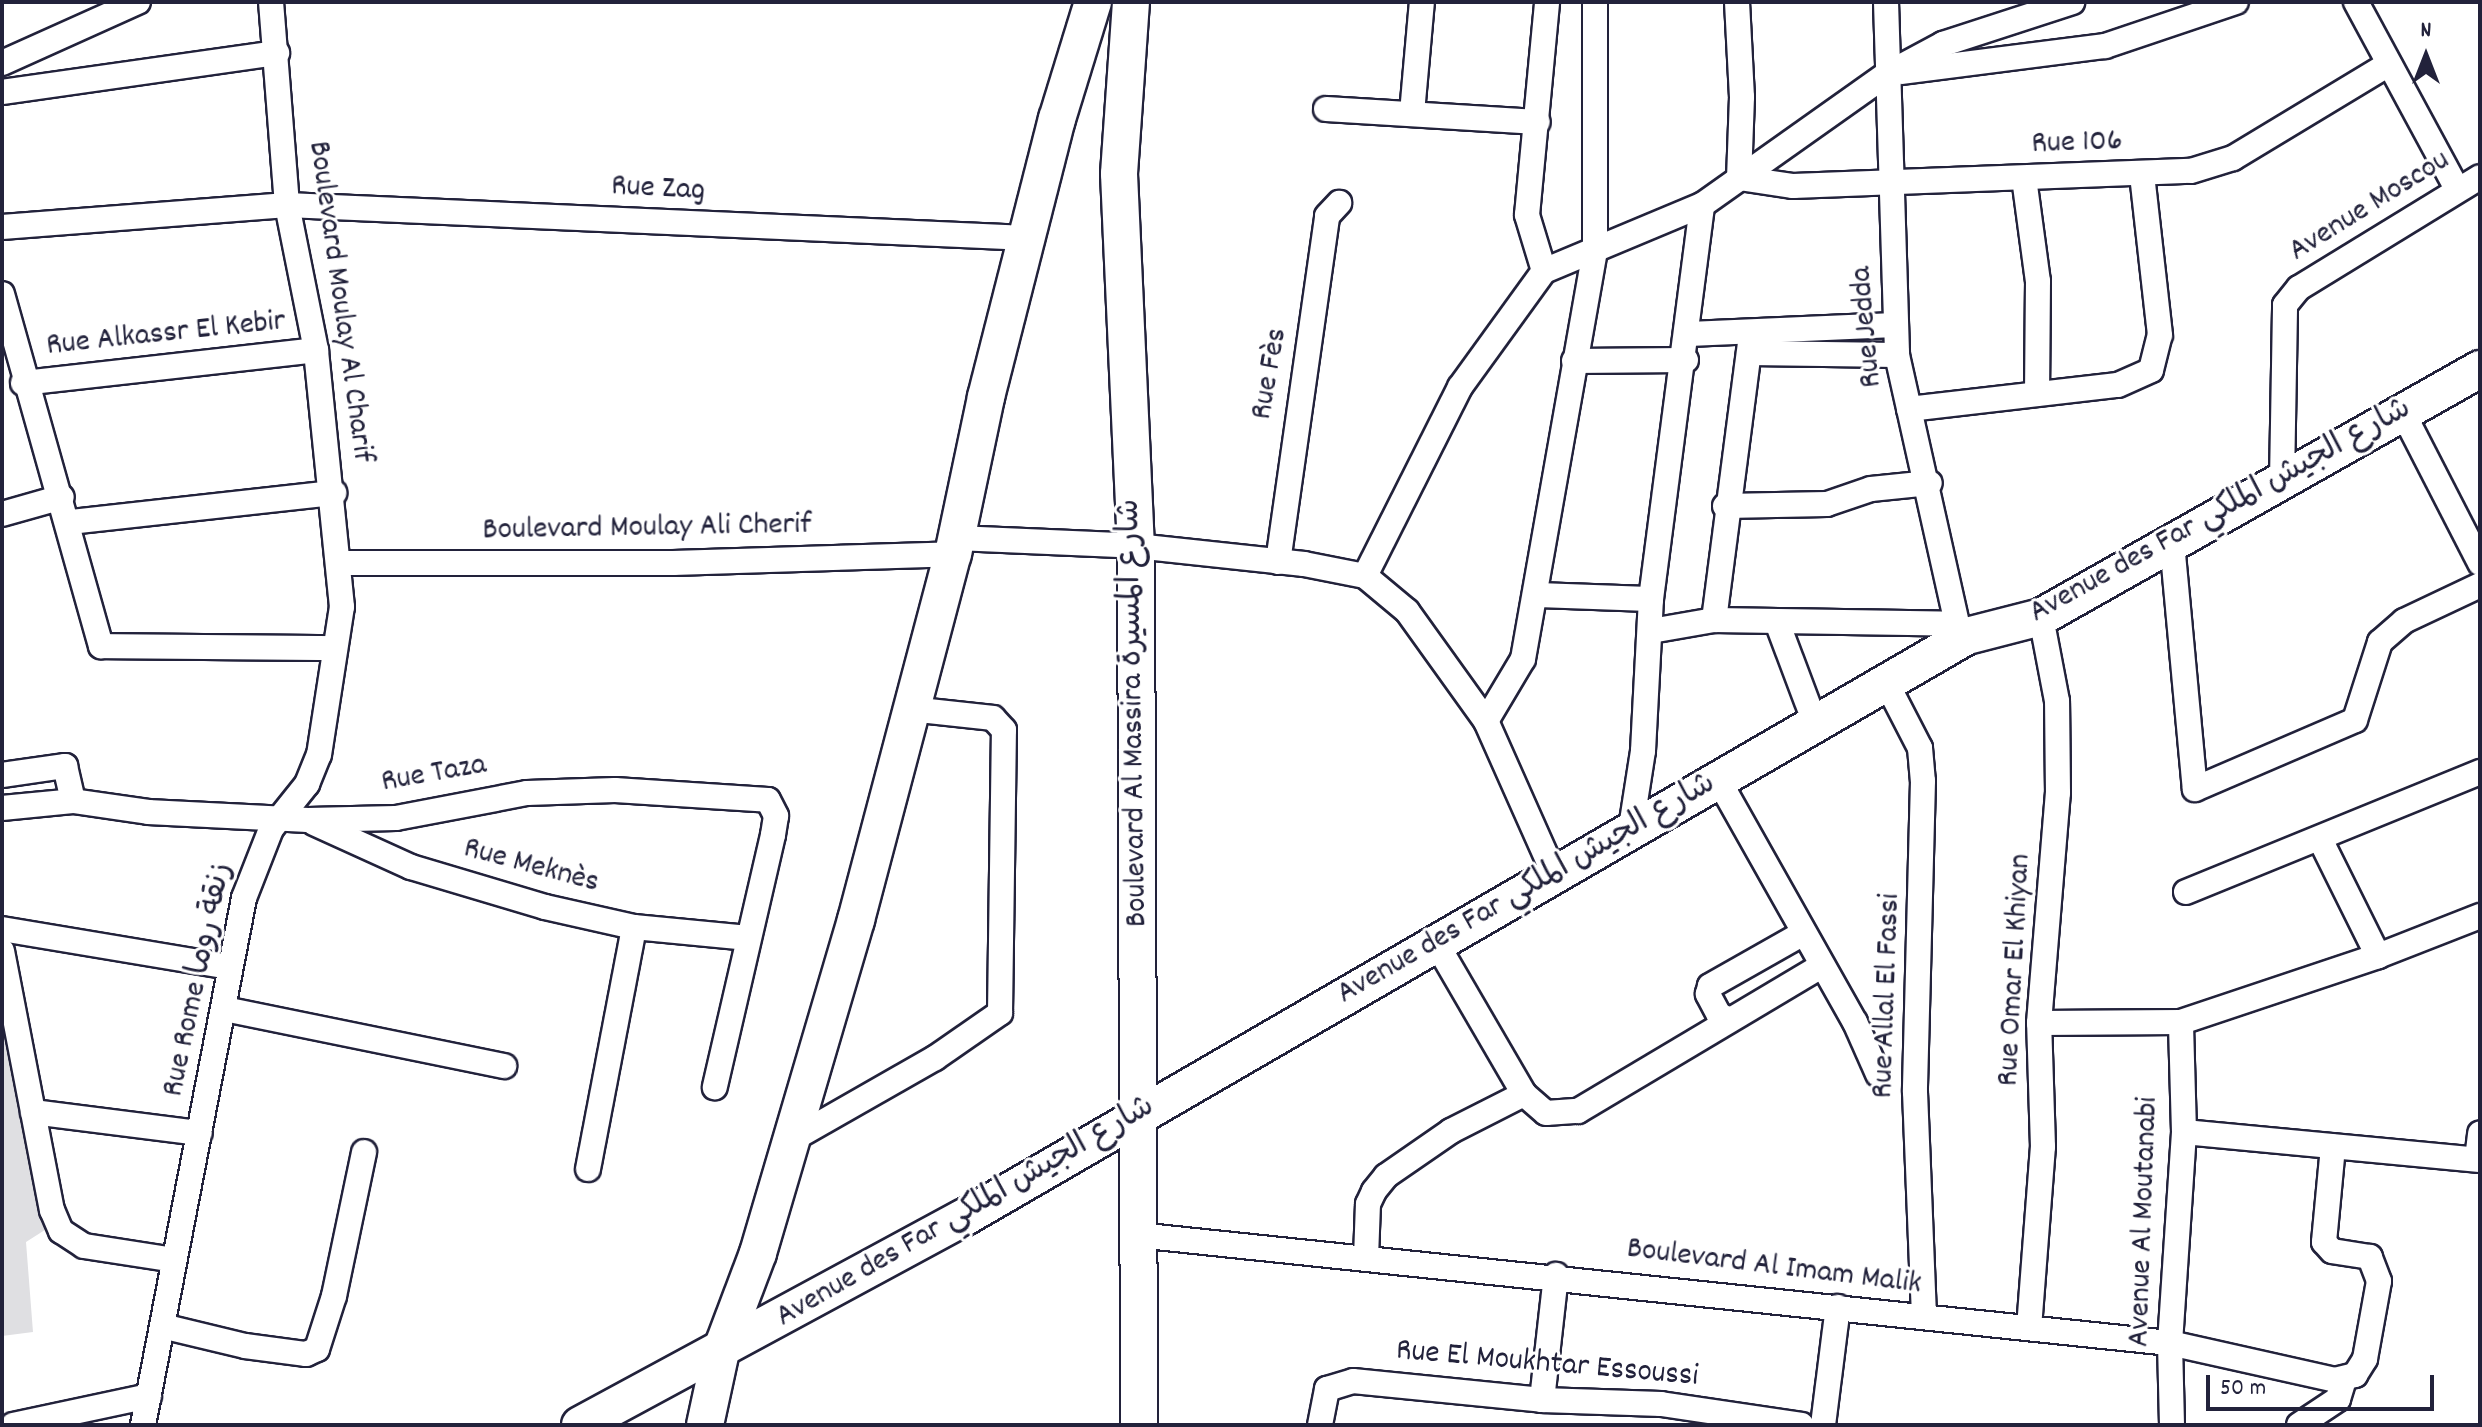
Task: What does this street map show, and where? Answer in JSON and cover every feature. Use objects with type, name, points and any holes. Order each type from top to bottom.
[{"type":"main road","points":[[705,1425],[721,1351],[793,1139],[955,546],[1027,238],[1093,2]]},
{"type":"main road","name":"Boulevard Al Massira شارع المسيرة","points":[[1131,2],[1119,174],[1136,546],[1140,916],[1135,1116],[1139,1425]]},
{"type":"main road","name":"Avenue des Far شارع الجيش الملكي","points":[[580,1425],[622,1415],[721,1351],[1816,726],[1887,684],[1962,630],[2041,617],[2480,369]]},
{"type":"street","points":[[2,63],[138,2]]},
{"type":"street","name":"Boulevard Moulay Al Charif","points":[[271,2],[287,205],[316,350],[341,563]]},
{"type":"street","points":[[1412,113],[1422,2]]},
{"type":"street","points":[[1544,271],[1527,215],[1547,2]]},
{"type":"street","points":[[1486,721],[1515,680],[1536,595],[1595,249],[1595,2]]},
{"type":"street","points":[[1737,2],[1742,97],[1739,178]]},
{"type":"street","name":"Rue Jedda","points":[[1886,2],[1897,355],[1930,483],[1962,630]]},
{"type":"street","points":[[1554,874],[1486,721],[1407,611],[1365,576],[1460,387],[1544,271],[1702,205],[1887,74],[1943,44],[2072,2]]},
{"type":"street","points":[[1887,74],[2105,46],[2236,2]]},
{"type":"street","points":[[2356,2],[2457,189]]},
{"type":"street","points":[[2,92],[277,53]]},
{"type":"street","name":"Rue 106","points":[[1739,178],[1793,186],[2191,171],[2233,158],[2389,64]]},
{"type":"street","points":[[1326,109],[1538,122]]},
{"type":"street","points":[[1909,409],[2118,385],[2142,375],[2155,364],[2160,335],[2142,174]]},
{"type":"street","name":"Avenue Moscou","points":[[2282,481],[2285,305],[2299,288],[2480,177]]},
{"type":"street","points":[[2024,178],[2038,281],[2037,394]]},
{"type":"street","name":"Rue Fès","points":[[1278,562],[1327,216],[1339,203]]},
{"type":"street","name":"Rue Zag","points":[[2,227],[287,205],[1027,238]]},
{"type":"street","points":[[1630,834],[1651,631],[1651,599],[1686,360],[1702,205]]},
{"type":"street","points":[[2,294],[23,383],[70,522],[98,642],[105,649],[127,650],[335,648]]},
{"type":"street","points":[[1751,344],[1895,325]]},
{"type":"street","points":[[1689,334],[1751,344],[1897,355]]},
{"type":"street","points":[[1714,620],[1725,506],[1751,344]]},
{"type":"street","name":"Rue Alkassr El Kebir","points":[[23,383],[316,350]]},
{"type":"street","points":[[1574,361],[1686,360]]},
{"type":"street","points":[[2403,413],[2480,563]]},
{"type":"street","points":[[1725,506],[1827,504],[1871,489],[1930,483]]},
{"type":"street","points":[[70,522],[334,493]]},
{"type":"street","points":[[2,514],[62,497]]},
{"type":"street","points":[[2172,543],[2195,789],[2355,720],[2380,642],[2404,621],[2480,585]]},
{"type":"street","name":"Boulevard Moulay Ali Cherif","points":[[341,563],[673,563],[955,546],[1136,546],[1278,562],[1365,576]]},
{"type":"street","name":"Rue Rome زنقة روما","points":[[143,1425],[224,1009],[228,967],[251,870],[282,816],[307,784],[319,755],[342,607],[341,563]]},
{"type":"street","points":[[1536,595],[1651,599]]},
{"type":"street","name":"Rue Omar El Khiyan","points":[[2029,1328],[2043,1147],[2039,1023],[2058,793],[2057,701],[2041,617]]},
{"type":"street","points":[[1651,631],[1714,620],[1962,630]]},
{"type":"street","points":[[1777,622],[1816,726]]},
{"type":"street","name":"Rue Allal El Fassi","points":[[1887,684],[1920,748],[1923,781],[1915,1092],[1924,1317]]},
{"type":"street","points":[[793,1139],[935,1058],[1000,1013],[1004,730],[993,718],[910,709]]},
{"type":"street","points":[[2,775],[65,766],[73,801]]},
{"type":"street","points":[[2186,892],[2480,772]]},
{"type":"street","points":[[1719,781],[1878,1074]]},
{"type":"street","name":"Rue Taza","points":[[2,808],[73,801],[148,812],[282,816],[308,820],[396,818],[527,793],[631,790],[768,800],[776,816],[748,938]]},
{"type":"street","name":"Rue Meknès","points":[[308,820],[411,867],[634,927],[748,938]]},
{"type":"street","points":[[2320,839],[2378,956]]},
{"type":"street","points":[[2039,1023],[2181,1022],[2478,923]]},
{"type":"street","points":[[588,1169],[634,927]]},
{"type":"street","points":[[2,929],[228,967]]},
{"type":"street","points":[[1728,1019],[1719,1015],[1708,994],[1710,986],[1802,934]]},
{"type":"street","points":[[715,1087],[748,938]]},
{"type":"street","points":[[1435,941],[1524,1094],[1546,1113],[1578,1111],[1821,966]]},
{"type":"street","points":[[2,951],[52,1210],[66,1239],[174,1260]]},
{"type":"street","points":[[224,1009],[504,1066]]},
{"type":"street","name":"Avenue Al Moutanabi","points":[[2172,1425],[2170,1343],[2184,1132],[2181,1022]]},
{"type":"street","points":[[1366,1258],[1368,1204],[1386,1176],[1451,1131],[1524,1094]]},
{"type":"street","points":[[33,1112],[200,1133]]},
{"type":"street","points":[[2184,1132],[2478,1160],[2480,1133]]},
{"type":"street","points":[[2299,1425],[2338,1399],[2344,1379],[2355,1375],[2365,1359],[2372,1335],[2376,1263],[2366,1256],[2332,1251],[2323,1236],[2333,1146]]},
{"type":"street","points":[[162,1326],[245,1346],[310,1353],[320,1344],[334,1296],[364,1152]]},
{"type":"street","name":"Boulevard Al Imam Malik","points":[[1137,1235],[1556,1275],[2170,1343],[2344,1379]]},
{"type":"street","points":[[1542,1400],[1556,1275]]},
{"type":"street","points":[[1823,1425],[1838,1307]]},
{"type":"street","name":"Rue El Moukhtar Essoussi","points":[[1320,1425],[1322,1397],[1340,1382],[1801,1425]]},
{"type":"street","points":[[13,1425],[149,1396]]},
{"type":"shaded area","points":[[2,1020],[48,1228],[26,1242],[33,1332],[2,1336]]}]
